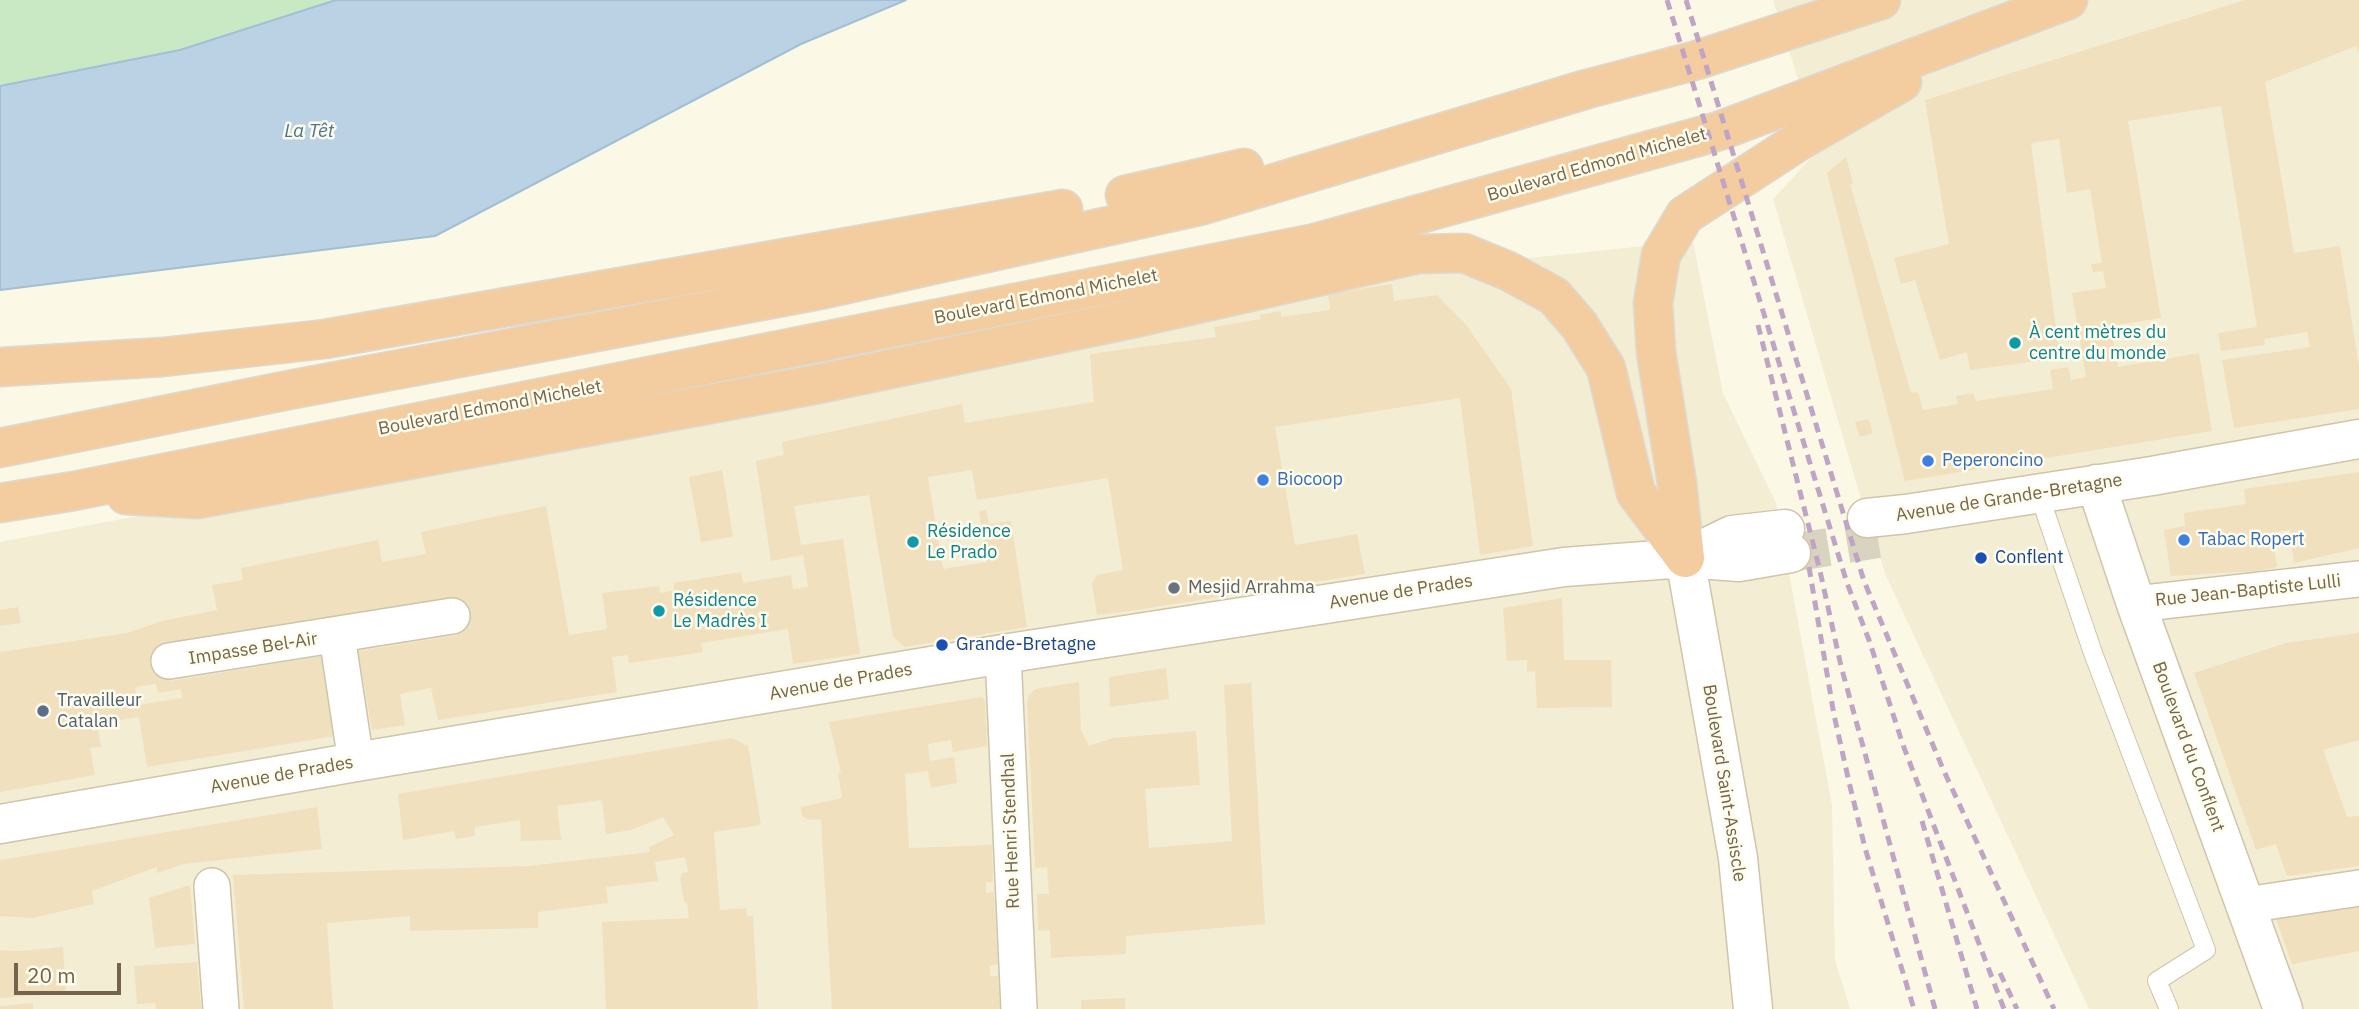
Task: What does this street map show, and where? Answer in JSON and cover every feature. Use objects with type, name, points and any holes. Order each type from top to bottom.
[{"type":"highway","points":[[0,367],[163,357],[325,339],[1031,216],[1587,89],[1697,60],[1881,0]]},
{"type":"highway","name":"Boulevard Edmond Michelet","points":[[0,503],[74,491],[1315,243],[1718,131],[2068,0]]},
{"type":"highway","points":[[1685,558],[1677,483],[1656,352],[1653,303],[1661,255],[1685,215],[1799,141],[1997,26]]},
{"type":"highway","points":[[0,448],[289,390],[824,289],[1199,206],[1587,89]]},
{"type":"highway","points":[[74,491],[197,499],[813,385],[1131,319],[1418,254],[1464,253],[1508,271],[1554,296],[1579,325],[1606,368],[1636,493],[1685,558]]},
{"type":"highway","points":[[289,390],[325,339]]},
{"type":"main road","name":"Avenue de Grande-Bretagne","points":[[1872,528],[2100,495],[2152,476],[2359,439]]},
{"type":"main road","name":"Boulevard du Conflent","points":[[2100,495],[2136,604],[2283,1009]]},
{"type":"main road","points":[[1685,558],[1732,535],[1788,541]]},
{"type":"main road","name":"Avenue de Prades","points":[[0,824],[1003,654],[1563,567],[1685,558]]},
{"type":"main road","name":"Boulevard Saint-Assiscle","points":[[1685,558],[1738,858],[1752,1009]]},
{"type":"street","name":"Rue Jean-Baptiste Lulli","points":[[2136,604],[2359,579]]},
{"type":"street","name":"Impasse Bel-Air","points":[[169,661],[452,616]]},
{"type":"street","name":"Impasse Bel-Air","points":[[337,636],[356,762]]},
{"type":"street","name":"Rue Henri Stendhal","points":[[1003,654],[1019,1009]]},
{"type":"street","points":[[212,886],[221,1009]]},
{"type":"street","points":[[2246,905],[2359,888]]},
{"type":"lane","points":[[2043,505],[2093,653],[2206,950],[2157,981],[2169,1009]]},
{"type":"shaded area","points":[[1773,0],[2359,0],[2359,1009],[2089,1009],[1886,576],[1861,499],[1773,199],[1820,148]]},
{"type":"shaded area","points":[[1693,241],[1723,393],[1776,503],[1832,805],[1835,960],[1850,1009],[0,1009],[0,542],[1471,264]]},
{"type":"green space","points":[[0,0],[336,0],[180,50],[0,86]]},
{"type":"water","name":"La Têt","points":[[336,0],[906,0],[801,44],[435,236],[0,290],[0,86],[180,50]]},
{"type":"building","points":[[2245,0],[2359,0],[2359,53],[2356,46],[2265,82],[2294,253],[2340,246],[2359,367],[2359,409],[2234,428],[2222,360],[2310,347],[2307,332],[2264,339],[2265,345],[2221,351],[2218,333],[2257,327],[2221,106],[2128,121],[2161,318],[2111,326],[2118,367],[2199,353],[2212,431],[1905,481],[1827,173],[1846,157],[1853,183],[1850,184],[1911,393],[1918,392],[1923,410],[1958,404],[1956,396],[1973,393],[1976,401],[2053,389],[2050,370],[2068,367],[2071,380],[2086,377],[2072,293],[2106,288],[2103,271],[2093,272],[2091,264],[2102,263],[2090,189],[2067,193],[2059,139],[2031,143],[2060,358],[1970,370],[1967,352],[1940,360],[1915,280],[1901,284],[1894,258],[1949,244],[1925,100]]},
{"type":"building","points":[[1392,284],[1394,301],[1437,295],[1466,325],[1511,389],[1533,546],[1480,555],[1460,398],[1275,427],[1295,545],[1357,534],[1365,574],[1130,611],[1097,615],[1092,584],[1097,575],[1123,570],[1108,478],[977,500],[972,470],[928,477],[943,569],[987,562],[979,511],[986,510],[989,524],[1011,521],[1027,627],[905,647],[893,637],[869,495],[794,506],[801,545],[843,539],[860,654],[793,664],[788,629],[701,643],[703,652],[629,663],[628,655],[612,657],[617,692],[438,720],[431,688],[400,694],[405,725],[372,730],[358,651],[458,635],[458,602],[167,652],[171,681],[328,655],[341,735],[147,767],[139,717],[87,725],[83,727],[92,726],[92,731],[98,730],[101,747],[90,748],[95,775],[0,792],[0,652],[127,633],[162,621],[217,610],[212,585],[243,580],[241,568],[378,540],[382,562],[426,554],[421,532],[546,506],[569,635],[607,629],[602,593],[659,586],[660,593],[674,590],[674,583],[741,572],[743,583],[791,575],[793,589],[808,587],[803,555],[771,561],[756,461],[784,455],[782,442],[962,404],[965,423],[1094,402],[1090,354],[1216,337],[1214,327],[1261,319],[1260,315],[1281,311],[1281,317],[1330,310],[1328,294]],"holes":[[[156,684],[158,693],[181,689],[182,698],[138,705],[135,687]]]},
{"type":"building","points":[[1869,419],[1873,433],[1860,437],[1855,422]]},
{"type":"building","points":[[722,470],[733,537],[701,542],[689,477]]},
{"type":"building","points":[[2359,472],[2359,548],[2294,563],[2290,530],[2252,536],[2254,546],[2273,542],[2277,567],[2258,571],[2171,576],[2164,530],[2185,526],[2184,513],[2246,504],[2244,489]]},
{"type":"building","points":[[1562,598],[1564,660],[1611,660],[1612,707],[1537,708],[1535,671],[1527,672],[1527,660],[1507,661],[1503,608]]},
{"type":"building","points":[[18,607],[21,623],[0,626],[0,610]]},
{"type":"building","points":[[2359,633],[2359,740],[2323,750],[2347,817],[2359,816],[2359,866],[2287,876],[2276,844],[2256,850],[2194,673],[2286,643]]},
{"type":"building","points":[[1166,668],[1169,699],[1110,707],[1109,677]]},
{"type":"building","points":[[1079,682],[1081,730],[1089,746],[1113,738],[1196,731],[1200,785],[1145,789],[1149,848],[1232,841],[1224,685],[1251,683],[1265,924],[1126,936],[1126,954],[1051,958],[1050,930],[1038,931],[1037,894],[1049,894],[1047,867],[1035,868],[1027,703],[1029,695],[1035,689]]},
{"type":"building","points":[[981,697],[985,700],[987,746],[953,752],[951,740],[928,744],[930,761],[954,757],[957,783],[931,788],[928,771],[905,774],[909,848],[992,845],[993,882],[986,882],[986,893],[994,892],[998,964],[990,966],[990,976],[998,976],[1000,1009],[832,1009],[821,819],[809,820],[802,816],[801,807],[842,798],[838,773],[841,773],[829,722]]},
{"type":"building","points":[[732,738],[748,746],[761,825],[714,832],[720,910],[746,908],[747,916],[753,916],[758,1009],[606,1009],[602,922],[689,918],[680,878],[682,873],[688,872],[685,857],[655,862],[658,881],[606,887],[608,903],[538,912],[538,928],[410,931],[410,916],[327,923],[333,1009],[244,1009],[233,875],[529,866],[650,852],[649,847],[674,835],[663,817],[631,830],[606,834],[602,800],[557,806],[561,840],[521,841],[520,820],[475,827],[475,836],[456,839],[454,831],[403,840],[398,794]]},
{"type":"building","points":[[317,807],[322,849],[184,864],[157,873],[157,867],[92,891],[94,904],[32,918],[0,916],[0,860]]},
{"type":"building","points":[[190,885],[195,944],[155,948],[149,898]]},
{"type":"building","points":[[2359,907],[2359,951],[2292,964],[2276,919]]},
{"type":"building","points":[[63,947],[66,993],[0,998],[0,950]]},
{"type":"building","points":[[197,962],[201,1009],[156,1009],[155,1003],[137,1004],[134,966]]},
{"type":"building","points":[[1125,998],[1125,1009],[1081,1009],[1081,1000]]},
{"type":"building","points":[[33,1003],[33,1009],[0,1009],[0,1006]]},
{"type":"tunnel","points":[[1791,553],[1878,539]]},
{"type":"railway","points":[[1667,0],[1847,583],[1869,640],[1903,745],[2004,1009]]},
{"type":"railway","points":[[1686,0],[1864,581],[1943,769],[2054,1009]]},
{"type":"railway","points":[[1758,325],[1841,666],[1935,1009]]},
{"type":"railway","points":[[1809,567],[1834,715],[1849,782],[1865,848],[1914,1009]]},
{"type":"railway","points":[[1922,821],[1977,1009]]},
{"type":"railway","points":[[2000,973],[2017,1009]]},
{"type":"place","name":"À cent mètres du centre du monde","points":[[2015,343]]},
{"type":"place","name":"Peperoncino","points":[[1928,461]]},
{"type":"place","name":"Biocoop","points":[[1263,480]]},
{"type":"place","name":"Tabac Ropert","points":[[2184,540]]},
{"type":"place","name":"Résidence Le Prado","points":[[913,542]]},
{"type":"place","name":"Conflent","points":[[1981,558]]},
{"type":"place","name":"Mesjid Arrahma","points":[[1174,588]]},
{"type":"place","name":"Résidence Le Madrès I","points":[[659,611]]},
{"type":"place","name":"Grande-Bretagne","points":[[942,645]]},
{"type":"place","name":"Travailleur Catalan","points":[[43,711]]}]
